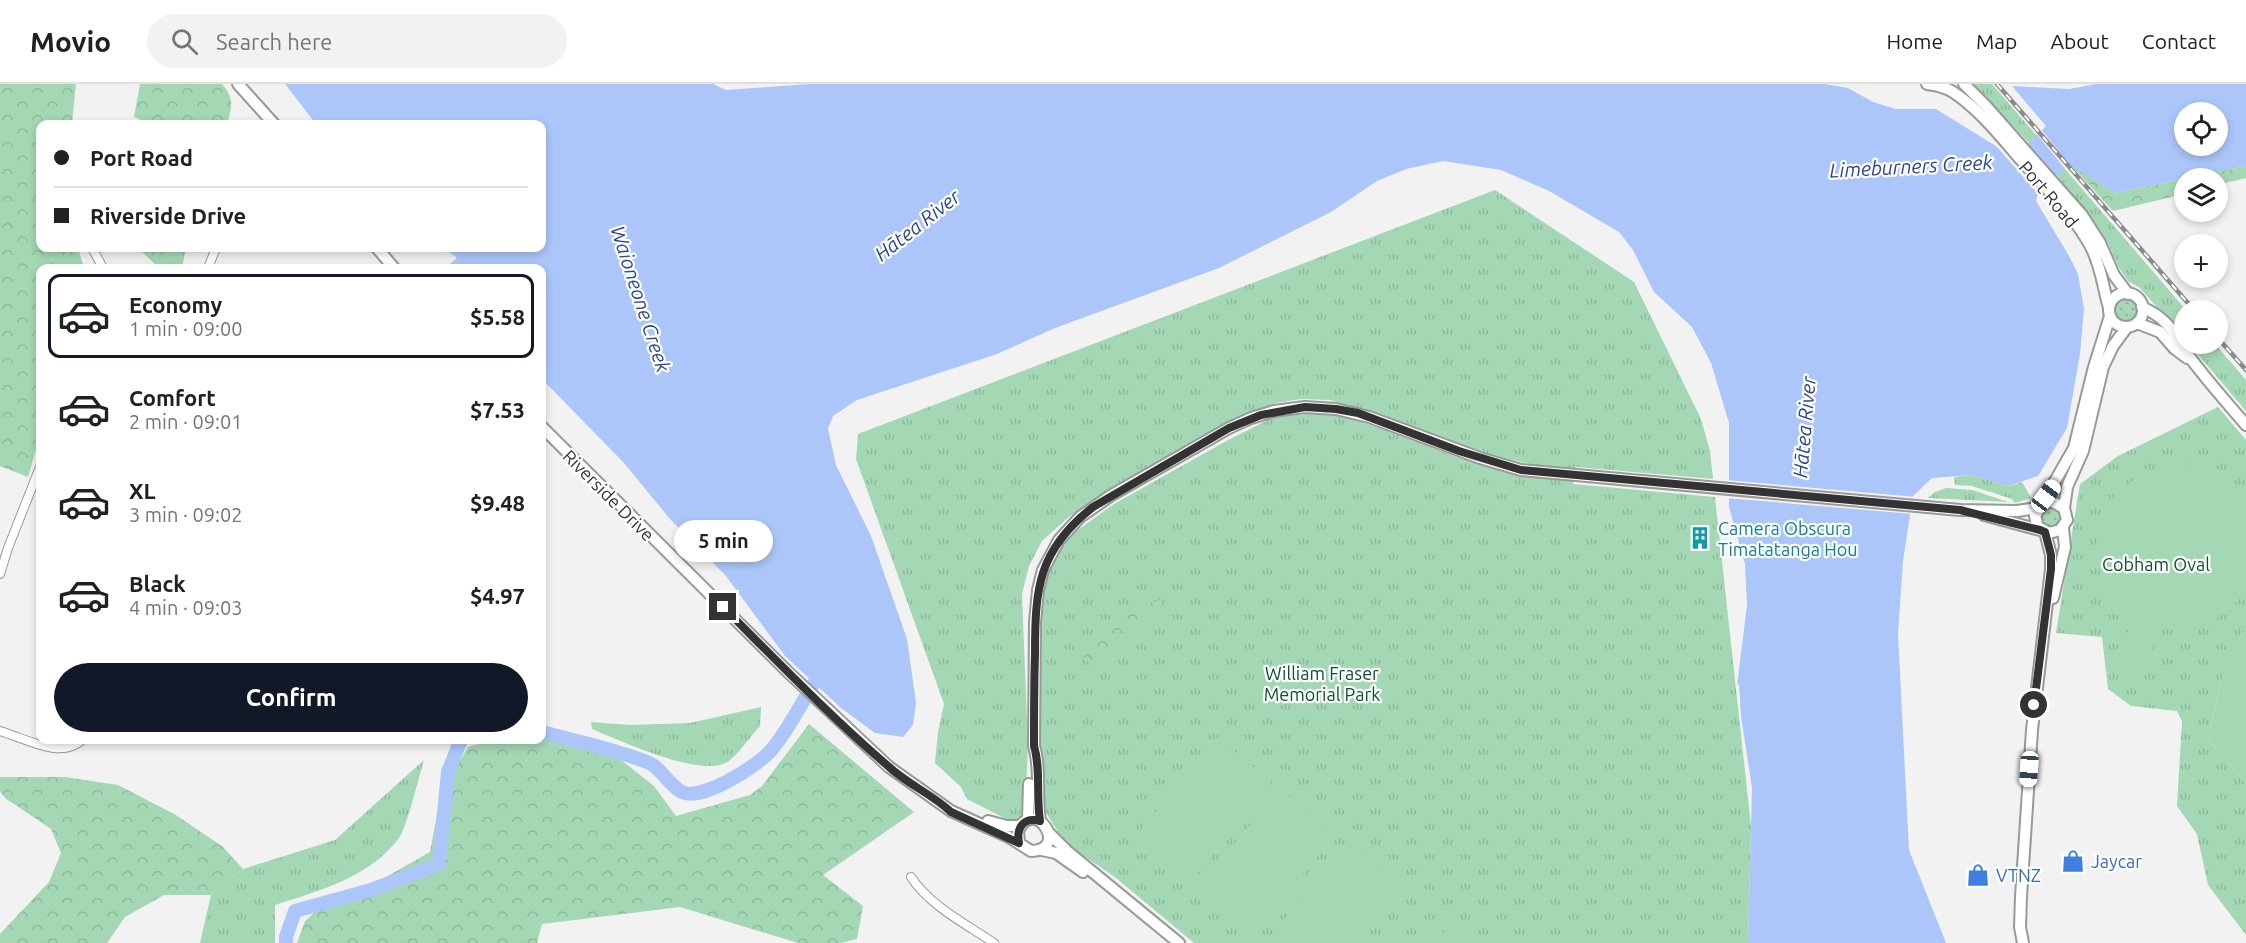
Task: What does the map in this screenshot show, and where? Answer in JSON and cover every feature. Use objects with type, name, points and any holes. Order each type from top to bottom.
[{"type":"main road","points":[[238,84],[270,120]]},
{"type":"main road","name":"Port Road","points":[[1927,84],[1953,92],[2001,129],[2100,243],[2114,275],[2128,294]]},
{"type":"main road","points":[[1964,84],[1986,106],[2001,129]]},
{"type":"main road","name":"Port Road","points":[[2065,202],[2091,247],[2100,268],[2110,312]]},
{"type":"main road","points":[[380,252],[390,264]]},
{"type":"main road","points":[[2023,943],[2020,927],[2020,897],[2034,713],[2051,569],[2051,555],[2043,531],[2035,519],[2040,506],[2074,448],[2097,356],[2116,297],[2128,294],[2136,297],[2142,307],[2142,316],[2113,346],[2103,367],[2083,451],[2067,487],[2064,508],[2067,516],[2063,528],[2065,547],[2043,637]]},
{"type":"main road","points":[[2142,307],[2166,323],[2179,338],[2192,361],[2246,425]]},
{"type":"main road","points":[[2110,312],[2117,324],[2160,332],[2175,349],[2192,361]]},
{"type":"main road","points":[[1040,821],[1034,746],[1036,602],[1044,570],[1059,540],[1080,517],[1110,496],[1229,428],[1251,418],[1305,407],[1336,409],[1368,417],[1459,451],[1510,467],[1554,474],[1960,510],[2017,511],[2051,501],[2064,508]]},
{"type":"main road","name":"Riverside Drive","points":[[546,431],[815,698],[906,782],[943,804],[951,812],[1019,843]]},
{"type":"main road","points":[[1960,510],[2043,531],[2057,532],[2063,528]]},
{"type":"main road","points":[[1034,746],[1030,755],[1024,823],[1018,831],[1019,843],[1031,851],[1042,850],[1056,853],[1094,880],[1108,885]]},
{"type":"main road","name":"Riverside Drive","points":[[943,804],[954,806],[1000,825],[1024,823]]},
{"type":"main road","points":[[1024,823],[1040,821],[1046,825],[1049,833],[1179,943]]},
{"type":"main road","points":[[1042,850],[1049,833]]},
{"type":"street","points":[[0,574],[36,477]]},
{"type":"street","points":[[0,731],[36,742]]},
{"type":"street","points":[[44,744],[61,749],[77,744]]},
{"type":"street","points":[[911,877],[917,887],[933,902],[994,943]]},
{"type":"green space","points":[[0,84],[76,84],[72,120],[36,120],[36,252],[79,252],[83,264],[36,264],[36,449],[28,477],[0,466]]},
{"type":"green space","points":[[140,84],[222,84],[231,99],[228,120],[141,120],[134,117]]},
{"type":"green space","points":[[1972,84],[1992,84],[2037,136],[2029,143]]},
{"type":"green space","points":[[2070,164],[2114,193],[2174,181],[2174,196],[2113,211]]},
{"type":"green space","points":[[2246,166],[2246,178],[2228,182],[2228,170]]},
{"type":"green space","points":[[2065,169],[2177,300],[2174,300],[2174,327],[2140,288],[2128,281],[2118,266],[2108,243],[2057,175]]},
{"type":"green space","points":[[1495,190],[1634,282],[1701,419],[1710,451],[1713,479],[1576,467],[1575,471],[1541,467],[1490,454],[1330,400],[1301,399],[1276,403],[1197,440],[1070,516],[1042,541],[1029,566],[1022,594],[1028,746],[1025,817],[1016,824],[967,799],[961,787],[935,763],[944,704],[856,459],[858,434]]},
{"type":"green space","points":[[142,252],[185,252],[183,264],[155,264]]},
{"type":"green space","points":[[2126,299],[2134,303],[2138,311],[2134,319],[2126,323],[2118,319],[2114,311],[2118,303]]},
{"type":"green space","points":[[2198,354],[2224,354],[2246,380],[2246,411]]},
{"type":"green space","name":"Cobham Oval","points":[[2218,407],[2246,440],[2246,629],[2238,640],[2226,667],[2208,739],[2246,783],[2246,935],[2208,885],[2197,834],[2177,806],[2182,721],[2177,711],[2131,706],[2108,689],[2102,637],[2056,633],[2080,484],[2118,456]]},
{"type":"green space","name":"William Fraser Memorial Park","points":[[1323,412],[1362,422],[1499,470],[1573,481],[1573,484],[1715,497],[1751,826],[1748,943],[1194,943],[1116,878],[1074,849],[1058,832],[1045,811],[1039,760],[1035,596],[1065,539],[1114,504],[1272,418]]},
{"type":"green space","points":[[2186,464],[2228,480],[2246,499],[2246,591],[2229,610],[2208,623],[2185,629],[2160,628],[2144,672],[2116,662],[2133,618],[2104,582],[2098,559],[2097,537],[2102,517],[2112,500],[2126,486],[2143,475],[2163,467]]},
{"type":"green space","points":[[1972,475],[2008,486],[2022,482],[2031,498],[2015,503],[2012,499],[1972,486],[1955,485],[1954,477]]},
{"type":"green space","points":[[1946,488],[1972,490],[2008,502],[1928,498],[1935,492]]},
{"type":"green space","points":[[2051,507],[2058,510],[2061,517],[2058,524],[2051,527],[2044,524],[2041,517],[2044,510]]},
{"type":"green space","points":[[1161,600],[1163,611],[1147,621],[1108,657],[1090,665],[1082,654],[1100,637],[1128,614]]},
{"type":"green space","points":[[2246,629],[2246,783],[2208,739],[2226,667],[2238,640]]},
{"type":"green space","points":[[761,707],[760,726],[729,761],[717,766],[701,766],[661,756],[592,729],[591,722],[630,725],[690,723]]},
{"type":"green space","points":[[809,724],[914,812],[823,875],[863,906],[857,939],[841,943],[798,943],[680,907],[542,924],[537,943],[297,943],[305,921],[329,899],[372,885],[430,852],[441,793],[468,747],[479,744],[546,744],[546,737],[607,749],[654,786],[676,816],[750,795],[762,786]]},
{"type":"green space","points":[[1216,737],[1272,782],[1192,881],[1136,836]]},
{"type":"green space","points":[[424,760],[402,832],[387,852],[374,863],[343,881],[275,905],[275,943],[200,943],[211,895],[243,869],[335,840]]},
{"type":"green space","points":[[0,777],[65,777],[118,785],[176,815],[223,847],[243,869],[211,895],[164,895],[125,917],[107,943],[0,943],[0,934],[49,882],[61,853],[51,829],[5,798],[0,791]]},
{"type":"green space","points":[[1280,788],[1336,834],[1255,932],[1199,887]]},
{"type":"green space","points":[[1346,843],[1402,888],[1358,943],[1266,942]]},
{"type":"green space","points":[[1452,921],[1483,943],[1436,943]]},
{"type":"water","points":[[285,84],[713,84],[726,90],[810,84],[1825,84],[1848,88],[1873,102],[1896,109],[1936,109],[2007,153],[2029,143],[2046,126],[2012,86],[2069,89],[2096,84],[2246,84],[2246,166],[2228,170],[2174,168],[2174,181],[2114,193],[2070,165],[2039,190],[2036,201],[2078,274],[2084,309],[2080,354],[2067,428],[2038,476],[2008,486],[1972,475],[1932,478],[1913,496],[1903,561],[1898,634],[1909,850],[1946,943],[1748,943],[1752,788],[1741,716],[1739,683],[1737,686],[1747,605],[1745,564],[1729,507],[1729,423],[1711,363],[1692,327],[1654,292],[1633,250],[1619,232],[1549,191],[1501,170],[1443,161],[1406,169],[1377,181],[1331,212],[1219,268],[1055,328],[997,354],[857,400],[833,416],[828,429],[836,465],[871,536],[907,639],[916,703],[913,725],[903,737],[875,733],[841,708],[785,656],[726,576],[670,519],[624,463],[546,383],[546,264],[450,264],[457,258],[449,252],[546,252],[546,120],[313,120]]},
{"type":"pier","points":[[2040,128],[2071,166],[2066,170],[2036,133]]},
{"type":"pier","points":[[1991,140],[2007,150],[2025,141],[2058,178],[2041,192],[2040,196]]},
{"type":"pier","points":[[1726,480],[1916,497],[1913,514],[1726,498]]},
{"type":"waterway","name":"Waioneone Creek","points":[[546,733],[634,757],[652,764],[682,792],[691,794],[703,792],[744,772],[773,748],[825,667]]},
{"type":"waterway","name":"Waioneone Creek","points":[[286,943],[295,911],[371,890],[439,864],[448,772],[459,744]]},
{"type":"railway","points":[[1997,84],[2185,300]]},
{"type":"railway","points":[[2228,350],[2246,370]]},
{"type":"place","name":"Camera Obscura Timatatanga Hou","points":[[1700,538]]},
{"type":"place","name":"Jaycar","points":[[2073,861]]},
{"type":"place","name":"VTNZ","points":[[1978,875]]},
{"type":"route","points":[[723,607],[858,739],[906,782],[943,804],[951,812],[1019,843],[1017,836],[1020,826],[1031,819],[1040,821],[1034,746],[1036,602],[1044,570],[1059,540],[1080,517],[1093,507],[1229,428],[1274,411],[1305,407],[1325,408],[1358,413],[1459,451],[1521,470],[1960,510],[1999,518],[2045,532],[2051,555],[2051,569],[2034,705]]},
{"type":"water label","name":"Limeburners Creek","points":[[1911,166]]},
{"type":"water label","name":"Hātea River","points":[[917,225]]},
{"type":"water label","name":"Hātea River","points":[[1804,427]]}]
